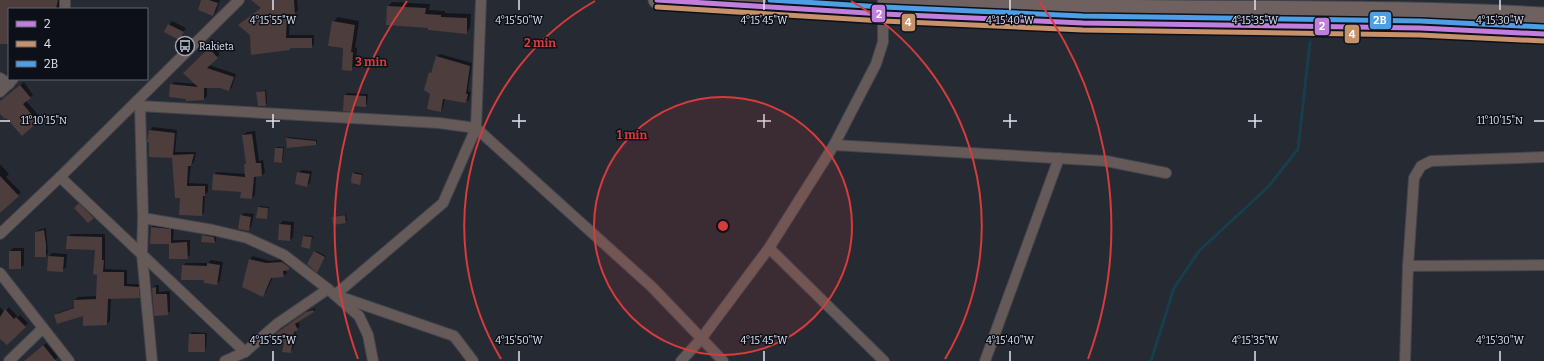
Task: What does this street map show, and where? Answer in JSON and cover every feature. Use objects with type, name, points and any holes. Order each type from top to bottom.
[{"type":"highway","points":[[657,0],[883,6],[1077,4],[1484,12],[1544,16]]},
{"type":"highway","points":[[834,0],[883,6],[1083,23],[1420,28],[1544,34]]},
{"type":"street","points":[[0,234],[139,104],[239,0]]},
{"type":"street","points":[[225,361],[245,352],[277,324],[332,292],[443,203],[476,128],[481,0]]},
{"type":"street","points":[[681,361],[701,339],[769,248],[834,145],[876,64],[883,42],[883,6]]},
{"type":"street","points":[[0,92],[7,80]]},
{"type":"street","points":[[139,104],[439,123],[476,128],[652,287],[723,361]]},
{"type":"street","points":[[139,104],[143,218],[142,254],[152,361]]},
{"type":"street","points":[[834,145],[1106,161],[1166,173]]},
{"type":"street","points":[[1406,361],[1408,266],[1414,178],[1421,166],[1431,161],[1544,157]]},
{"type":"street","points":[[985,361],[1059,158]]},
{"type":"street","points":[[60,177],[245,352]]},
{"type":"street","points":[[143,218],[213,230],[247,238],[284,255],[332,292],[359,316],[368,335],[373,361]]},
{"type":"street","points":[[769,248],[884,361]]},
{"type":"street","points":[[1408,266],[1544,265]]},
{"type":"street","points":[[0,273],[69,361]]},
{"type":"street","points":[[332,292],[454,336],[473,361]]},
{"type":"street","points":[[9,361],[43,328]]},
{"type":"building","points":[[0,0],[58,0],[56,8],[8,8],[8,44],[0,44]]},
{"type":"building","points":[[201,0],[209,0],[218,3],[213,16],[198,10]]},
{"type":"building","points":[[251,0],[294,0],[295,14],[287,14],[286,38],[312,38],[312,48],[290,48],[290,50],[251,55],[250,35],[238,25],[261,8]]},
{"type":"building","points":[[387,6],[426,8],[425,14],[441,15],[441,17],[467,18],[467,34],[428,30],[428,28],[386,25]]},
{"type":"building","points":[[332,21],[355,25],[351,52],[353,52],[352,71],[342,70],[343,48],[328,46]]},
{"type":"building","points":[[168,24],[184,32],[179,40],[164,32]]},
{"type":"building","points":[[209,48],[218,58],[207,68],[234,77],[229,91],[220,88],[204,88],[204,100],[186,101],[186,99],[169,97],[170,84],[198,87],[183,73]]},
{"type":"building","points":[[436,56],[470,66],[466,103],[443,99],[441,112],[427,109],[430,94],[424,90],[429,72],[431,73]]},
{"type":"building","points":[[20,85],[31,98],[23,104],[38,122],[22,136],[6,118],[5,119],[0,114],[0,101]]},
{"type":"building","points":[[265,91],[266,106],[258,106],[256,92]]},
{"type":"building","points":[[344,95],[366,96],[366,107],[353,106],[352,112],[343,111]]},
{"type":"building","points":[[149,130],[175,133],[173,155],[194,154],[191,166],[188,166],[187,186],[205,186],[202,216],[179,215],[180,198],[175,198],[172,158],[149,157],[149,143],[147,142]]},
{"type":"building","points":[[252,134],[256,163],[261,163],[262,176],[254,177],[252,199],[240,198],[241,192],[212,190],[213,174],[245,177],[244,164],[246,164],[242,135]]},
{"type":"building","points":[[286,138],[316,141],[316,145],[287,148]]},
{"type":"building","points":[[275,148],[283,148],[282,163],[274,162]]},
{"type":"building","points":[[297,172],[310,174],[307,187],[295,184]]},
{"type":"building","points":[[352,173],[362,175],[360,185],[351,183]]},
{"type":"building","points":[[0,176],[19,196],[0,213]]},
{"type":"building","points":[[79,203],[94,218],[88,223],[74,208]]},
{"type":"building","points":[[258,207],[268,208],[267,219],[256,218]]},
{"type":"building","points":[[240,215],[251,217],[249,231],[238,229]]},
{"type":"building","points":[[345,215],[346,223],[333,225],[332,217]]},
{"type":"building","points":[[279,224],[291,225],[290,241],[278,240]]},
{"type":"building","points":[[151,227],[171,229],[171,243],[187,242],[188,259],[169,259],[169,244],[150,244]]},
{"type":"building","points":[[44,230],[46,257],[35,257],[35,232]]},
{"type":"building","points":[[202,235],[214,237],[215,243],[201,242]]},
{"type":"building","points":[[67,236],[102,237],[102,260],[104,260],[103,272],[124,272],[124,286],[139,287],[140,298],[108,299],[107,325],[83,326],[83,316],[57,324],[54,315],[74,308],[74,300],[96,299],[97,275],[93,274],[95,250],[66,249]]},
{"type":"building","points":[[303,236],[312,237],[310,249],[301,247]]},
{"type":"building","points":[[9,251],[21,251],[21,269],[9,269]]},
{"type":"building","points":[[314,251],[325,257],[317,273],[307,264]]},
{"type":"building","points":[[48,256],[64,257],[63,272],[47,271]]},
{"type":"building","points":[[249,259],[266,263],[282,262],[289,267],[289,270],[283,271],[284,277],[271,278],[263,297],[242,287]]},
{"type":"building","points":[[207,263],[220,265],[217,285],[204,283],[204,280],[181,280],[182,265],[207,266]]},
{"type":"building","points":[[156,287],[156,294],[167,294],[168,315],[154,316],[152,288]]},
{"type":"building","points":[[5,309],[14,319],[16,317],[26,327],[7,345],[0,339],[0,317]]},
{"type":"building","points":[[313,310],[314,312],[295,324],[298,330],[294,332],[291,353],[282,352],[284,343],[275,334],[306,312]]},
{"type":"building","points":[[189,334],[205,334],[205,352],[188,352]]},
{"type":"building","points":[[43,345],[56,361],[24,361],[34,353]]},
{"type":"waterway","points":[[1151,361],[1174,288],[1199,251],[1268,187],[1298,149],[1310,42]]},
{"type":"transit line","name":"2","points":[[657,0],[883,14],[1083,23],[1420,28],[1544,34]]},
{"type":"transit line","name":"2B","points":[[770,0],[883,7],[1083,16],[1420,21],[1544,27]]},
{"type":"transit line","name":"4","points":[[657,7],[883,21],[1083,30],[1420,35],[1544,41]]},
{"type":"place","name":"Rakieta","points":[[185,46]]}]
